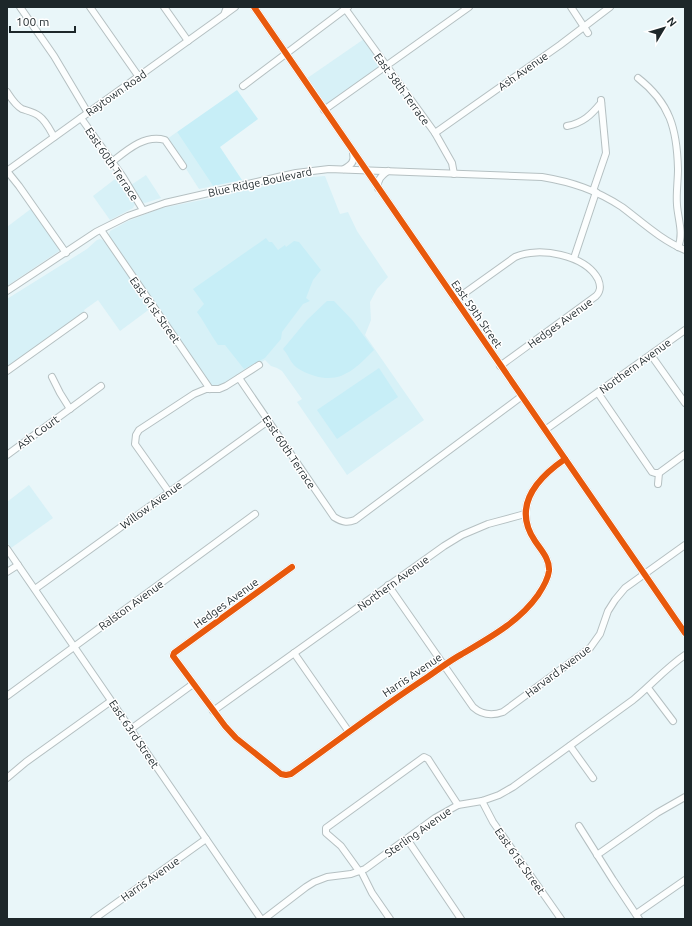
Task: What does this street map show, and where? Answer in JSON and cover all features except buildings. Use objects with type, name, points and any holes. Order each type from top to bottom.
[{"type":"street","name":"East 60th Terrace","points":[[20,7],[54,56],[88,113]]},
{"type":"street","points":[[90,7],[139,77]]},
{"type":"street","points":[[164,7],[188,41]]},
{"type":"street","points":[[224,15],[227,7]]},
{"type":"street","name":"Raytown Road","points":[[7,171],[235,7]]},
{"type":"street","name":"East 59th Street","points":[[254,7],[685,633]]},
{"type":"street","points":[[324,110],[468,7]]},
{"type":"street","points":[[571,7],[588,33]]},
{"type":"street","name":"Ash Avenue","points":[[435,133],[560,45],[610,7]]},
{"type":"street","points":[[243,86],[346,8]]},
{"type":"street","name":"East 58th Terrace","points":[[346,8],[386,67],[435,133],[452,163],[454,174]]},
{"type":"street","points":[[638,78],[651,88],[663,102],[676,140],[678,170],[677,205],[681,239],[678,247]]},
{"type":"street","points":[[7,92],[21,108],[39,116],[54,137]]},
{"type":"street","points":[[455,300],[522,253],[544,253],[574,258],[606,153],[601,101],[584,120],[567,126]]},
{"type":"street","name":"East 60th Terrace","points":[[81,118],[143,210]]},
{"type":"street","points":[[112,162],[130,148],[148,139],[162,139],[165,140],[183,166]]},
{"type":"street","points":[[344,169],[352,163],[354,159],[352,150]]},
{"type":"street","name":"Blue Ridge Boulevard","points":[[7,291],[116,221],[143,210],[164,203],[296,172],[329,169],[542,177],[568,182],[595,191],[621,207],[671,244],[685,250]]},
{"type":"street","points":[[7,171],[66,253]]},
{"type":"street","points":[[378,188],[379,179],[388,171]]},
{"type":"street","name":"East 61st Street","points":[[101,230],[210,389]]},
{"type":"street","name":"Hedges Avenue","points":[[500,366],[599,293],[600,284],[596,275],[587,266],[574,258]]},
{"type":"street","points":[[7,372],[84,316]]},
{"type":"street","name":"Northern Avenue","points":[[545,430],[685,330]]},
{"type":"street","points":[[651,355],[685,403]]},
{"type":"street","points":[[169,492],[136,444],[136,435],[142,428],[194,394],[206,389],[226,386],[259,365]]},
{"type":"street","name":"Ash Court","points":[[52,377],[70,409]]},
{"type":"street","name":"East 60th Terrace","points":[[239,378],[334,517],[343,522],[356,520],[522,396]]},
{"type":"street","name":"Ash Court","points":[[7,455],[101,386]]},
{"type":"street","points":[[598,393],[651,470],[655,473],[659,473],[685,454]]},
{"type":"street","name":"Willow Avenue","points":[[34,589],[268,421]]},
{"type":"street","points":[[525,514],[528,499],[539,482],[550,469],[565,460]]},
{"type":"street","points":[[658,484],[659,473]]},
{"type":"street","name":"Ralston Avenue","points":[[7,696],[255,514]]},
{"type":"street","name":"Northern Avenue","points":[[213,711],[388,585],[462,534],[488,524],[525,514]]},
{"type":"street","name":"Harris Avenue","points":[[213,711],[236,738],[283,774],[291,774],[405,692],[506,627],[517,618],[537,596],[545,583],[549,571],[548,563],[545,555],[528,528],[525,514]]},
{"type":"street","name":"Harvard Avenue","points":[[445,665],[473,707],[485,714],[497,714],[503,712],[585,653],[600,634],[608,611],[625,588],[685,545]]},
{"type":"street","name":"East 63rd Street","points":[[7,549],[261,919]]},
{"type":"street","points":[[7,572],[18,565]]},
{"type":"street","name":"Hedges Avenue","points":[[193,684],[173,656],[174,653],[292,567]]},
{"type":"street","points":[[388,585],[445,665]]},
{"type":"street","points":[[294,653],[349,732]]},
{"type":"street","name":"Sterling Avenue","points":[[261,919],[314,882],[327,877],[351,874],[360,871],[435,818],[458,805],[482,801],[513,787],[648,688],[671,665],[685,655]]},
{"type":"street","points":[[131,729],[193,684],[213,711]]},
{"type":"street","points":[[648,688],[673,721]]},
{"type":"street","points":[[7,778],[26,762],[111,701]]},
{"type":"street","points":[[570,746],[593,778]]},
{"type":"street","points":[[390,919],[372,893],[360,871],[341,846],[326,832],[326,828],[425,757],[428,759],[458,805]]},
{"type":"street","points":[[597,855],[657,813],[685,798]]},
{"type":"street","name":"East 61st Street","points":[[482,801],[493,822],[561,919]]},
{"type":"street","points":[[579,826],[638,916],[685,880]]},
{"type":"street","name":"Harris Avenue","points":[[94,919],[206,839]]},
{"type":"street","points":[[407,839],[461,919]]},
{"type":"shaded area","points":[[364,39],[381,66],[327,105],[324,104],[306,79]]},
{"type":"shaded area","points":[[237,90],[258,119],[220,147],[242,180],[213,186],[177,132]]},
{"type":"shaded area","points":[[177,132],[213,186],[199,189],[167,139]]},
{"type":"shaded area","points":[[146,175],[161,198],[145,203],[141,202],[131,185]]},
{"type":"shaded area","points":[[119,176],[135,204],[133,208],[110,220],[93,196]]},
{"type":"shaded area","points":[[325,176],[340,214],[348,212],[357,231],[388,277],[377,289],[370,302],[371,320],[365,335],[424,420],[347,475],[297,402],[302,399],[282,371],[271,366],[265,360],[225,384],[211,387],[108,238],[110,231],[128,221],[162,208],[232,194],[245,189],[253,189],[283,181]]},
{"type":"shaded area","points":[[32,208],[58,245],[59,251],[7,286],[7,227]]},
{"type":"shaded area","points":[[266,238],[269,242],[272,242],[278,250],[285,245],[286,247],[294,241],[299,242],[321,270],[313,280],[306,298],[310,301],[303,304],[282,332],[281,339],[265,358],[244,369],[225,345],[218,345],[212,337],[197,312],[204,304],[193,289]]},
{"type":"shaded area","points":[[100,239],[105,241],[151,308],[120,331],[98,300],[84,310],[85,313],[7,368],[7,299],[87,249]]},
{"type":"shaded area","points":[[327,301],[334,301],[353,321],[374,350],[355,368],[341,376],[333,378],[315,376],[300,370],[294,365],[283,349],[307,320]]},
{"type":"shaded area","points":[[379,368],[398,397],[337,439],[317,410]]},
{"type":"shaded area","points":[[29,485],[53,518],[11,548],[7,542],[7,502]]},
{"type":"cycle path","points":[[254,7],[685,633]]},
{"type":"cycle path","points":[[292,567],[174,653],[173,656],[225,726],[236,738],[281,774],[286,775],[291,774],[375,713],[448,663],[503,629],[530,605],[545,584],[549,567],[545,555],[528,529],[526,517],[527,505],[530,495],[545,475],[565,459]]}]
